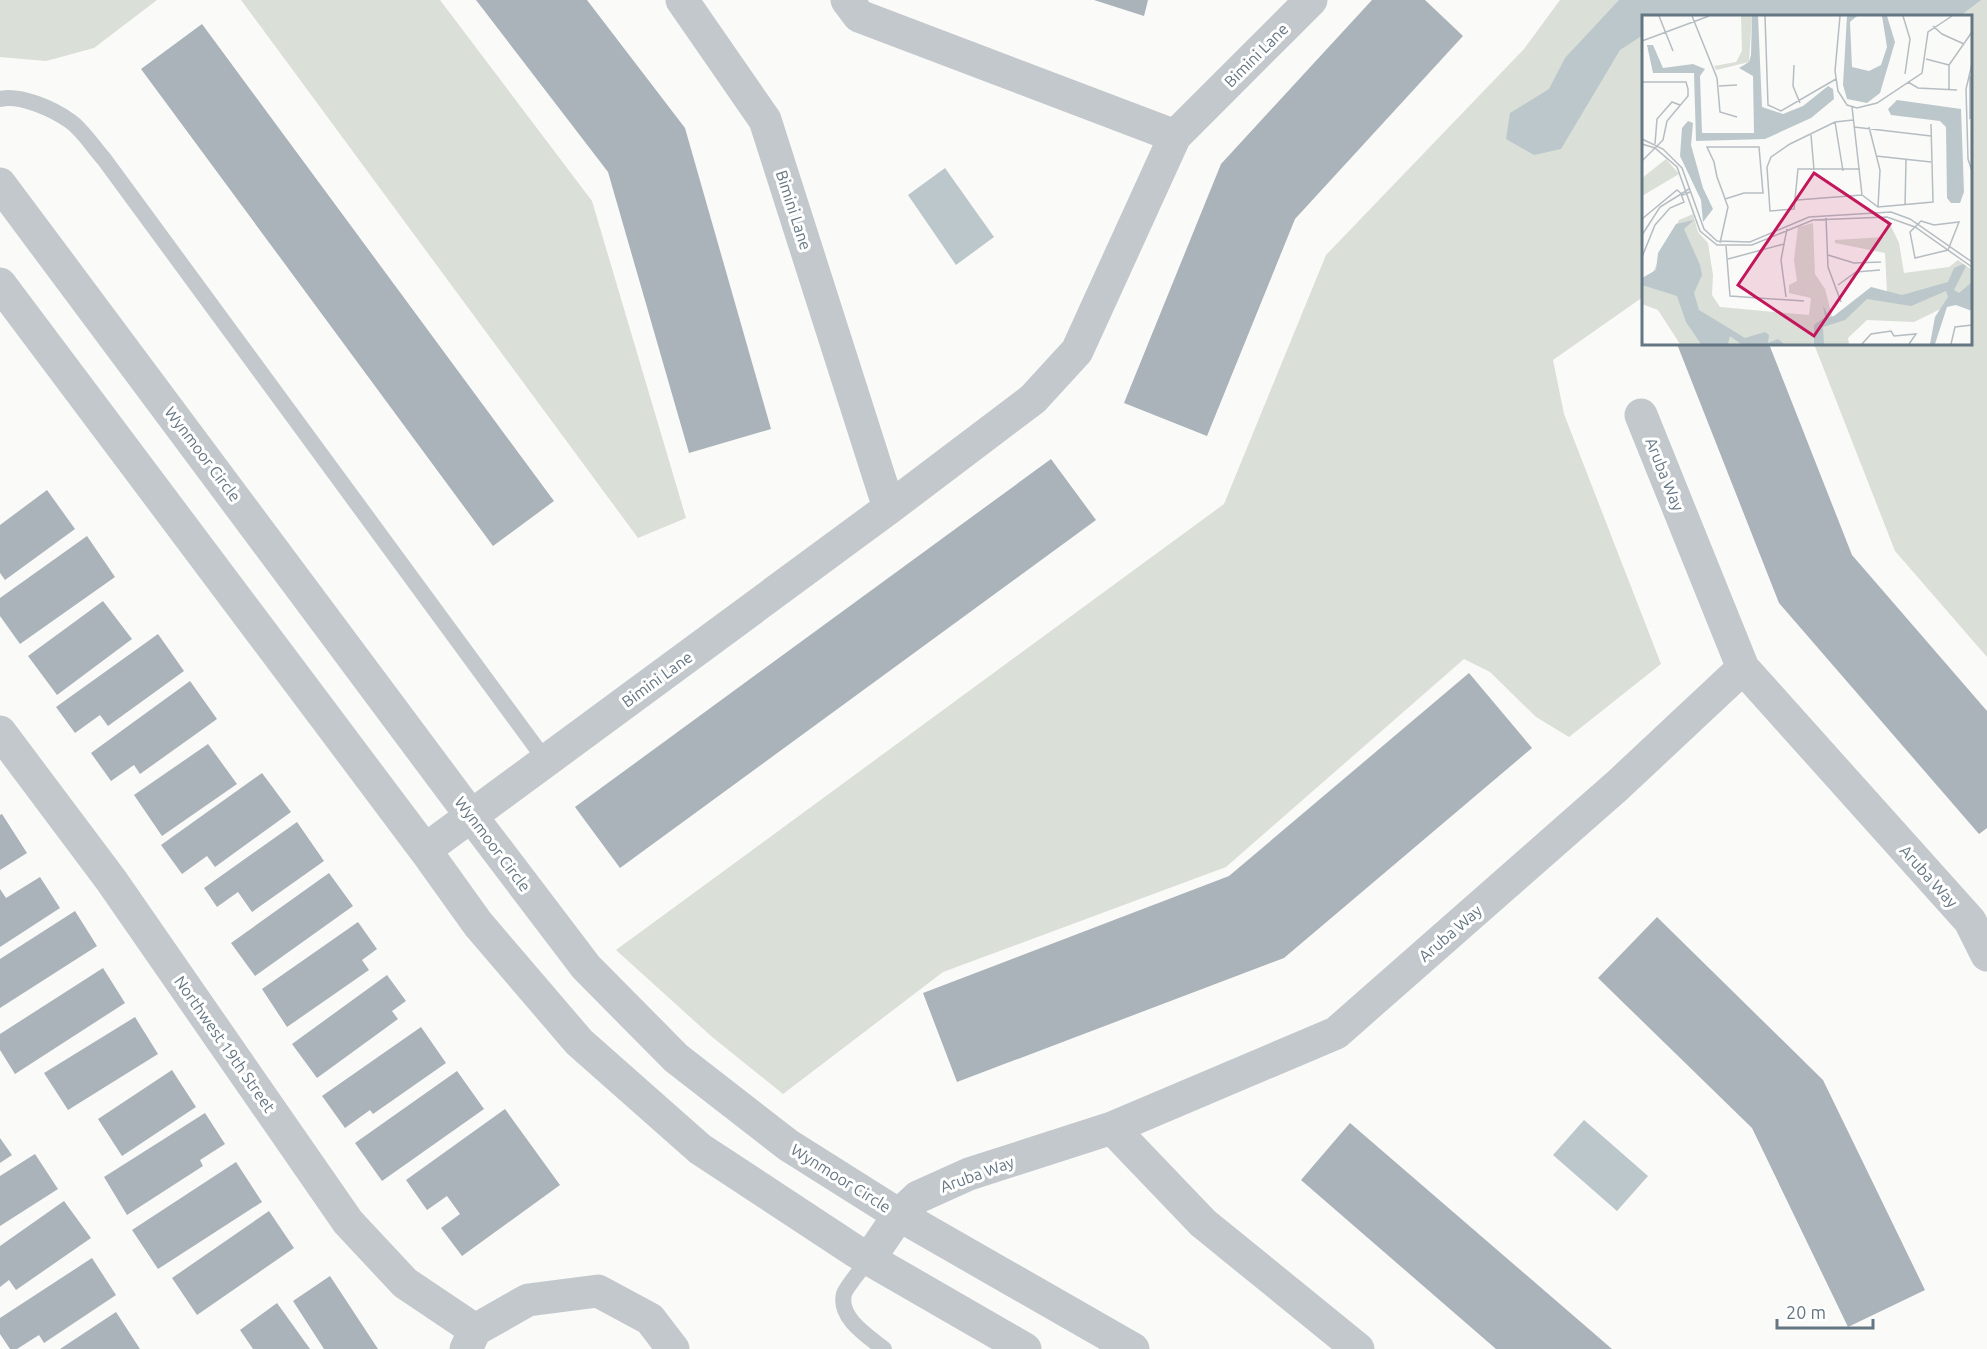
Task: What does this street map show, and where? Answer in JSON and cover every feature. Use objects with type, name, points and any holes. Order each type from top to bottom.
[{"type":"street","name":"Bimini Lane","points":[[682,0],[765,120],[888,508]]},
{"type":"street","points":[[847,0],[860,16],[1175,136]]},
{"type":"street","name":"Bimini Lane","points":[[425,850],[1033,399],[1077,351],[1175,136],[1311,0]]},
{"type":"street","name":"Wynmoor Circle","points":[[0,183],[586,967],[676,1058],[788,1145],[899,1215],[1133,1349]]},
{"type":"street","points":[[0,284],[425,850],[478,924],[579,1042],[700,1149],[869,1259],[1024,1349]]},
{"type":"street","name":"Aruba Way","points":[[1641,415],[1743,668],[1970,921],[1987,955]]},
{"type":"street","name":"Aruba Way","points":[[869,1259],[899,1215],[918,1197],[969,1174],[1112,1128],[1336,1033],[1617,786],[1743,668]]},
{"type":"street","name":"Northwest 19th Street","points":[[0,732],[111,880],[348,1222],[405,1283],[470,1339]]},
{"type":"street","points":[[1112,1128],[1203,1223],[1358,1349]]},
{"type":"street","points":[[470,1339],[528,1300],[598,1291],[650,1319],[673,1349]]},
{"type":"lane","points":[[0,99],[32,101],[70,121],[104,159],[546,761]]},
{"type":"lane","points":[[869,1259],[844,1294],[845,1309],[855,1326],[884,1349]]},
{"type":"shaded area","points":[[0,0],[157,0],[94,48],[46,61],[0,57]]},
{"type":"shaded area","points":[[241,0],[440,0],[592,201],[686,518],[638,538]]},
{"type":"shaded area","points":[[1560,0],[1987,0],[1987,657],[1895,551],[1814,345],[1972,345],[1972,15],[1642,15],[1642,298],[1553,360],[1564,414],[1661,664],[1569,737],[1536,717],[1490,672],[1464,659],[1226,867],[943,972],[783,1094],[711,1036],[616,950],[1224,504],[1326,255],[1524,49]]},
{"type":"shaded area","points":[[1619,0],[1981,0],[1961,15],[1642,15],[1642,36],[1620,50],[1561,149],[1534,155],[1506,139],[1510,113],[1549,89],[1565,58]]},
{"type":"shaded area","points":[[945,168],[994,237],[956,265],[908,195]]},
{"type":"shaded area","points":[[1584,1120],[1648,1176],[1617,1211],[1553,1155]]},
{"type":"building","points":[[476,0],[587,0],[685,128],[771,429],[689,453],[608,172]]},
{"type":"building","points":[[1094,0],[1148,0],[1144,16]]},
{"type":"building","points":[[1372,0],[1425,0],[1463,36],[1295,219],[1207,436],[1124,403],[1221,164]]},
{"type":"building","points":[[202,24],[554,501],[493,546],[141,69]]},
{"type":"building","points":[[1677,345],[1769,345],[1852,555],[1987,711],[1987,828],[1979,834],[1779,603]]},
{"type":"building","points":[[1051,459],[1096,520],[620,868],[575,807]]},
{"type":"building","points":[[47,490],[75,529],[5,580],[0,573],[0,525]]},
{"type":"building","points":[[87,536],[115,577],[20,644],[0,616],[0,598]]},
{"type":"building","points":[[103,601],[132,639],[57,695],[28,656]]},
{"type":"building","points":[[158,634],[184,671],[108,726],[100,715],[75,733],[56,707]]},
{"type":"building","points":[[1469,673],[1532,748],[1284,958],[957,1082],[923,993],[1229,876]]},
{"type":"building","points":[[190,681],[217,719],[140,774],[134,765],[111,781],[91,753]]},
{"type":"building","points":[[208,744],[237,784],[162,836],[134,795]]},
{"type":"building","points":[[262,773],[291,812],[215,867],[207,856],[182,874],[161,845]]},
{"type":"building","points":[[2,814],[27,853],[0,870],[0,815]]},
{"type":"building","points":[[297,822],[324,861],[252,912],[238,892],[217,907],[204,888]]},
{"type":"building","points":[[329,873],[353,906],[255,976],[231,943]]},
{"type":"building","points":[[40,877],[60,908],[0,947],[0,889],[6,898]]},
{"type":"building","points":[[75,911],[97,946],[0,1008],[0,959]]},
{"type":"building","points":[[1657,917],[1823,1080],[1925,1290],[1848,1327],[1752,1128],[1598,978]]},
{"type":"building","points":[[358,922],[377,949],[362,960],[369,970],[287,1027],[262,989]]},
{"type":"building","points":[[103,968],[125,1003],[15,1074],[0,1050],[0,1034]]},
{"type":"building","points":[[387,975],[406,1001],[392,1011],[398,1019],[317,1078],[292,1044]]},
{"type":"building","points":[[135,1017],[158,1054],[68,1110],[44,1073]]},
{"type":"building","points":[[421,1027],[446,1063],[373,1114],[370,1110],[345,1128],[322,1096]]},
{"type":"building","points":[[172,1070],[196,1107],[122,1156],[98,1119]]},
{"type":"building","points":[[457,1071],[484,1109],[382,1181],[355,1143]]},
{"type":"building","points":[[505,1109],[560,1185],[462,1256],[441,1228],[460,1214],[447,1196],[427,1210],[406,1180]]},
{"type":"building","points":[[205,1113],[225,1144],[200,1160],[203,1166],[127,1215],[104,1177]]},
{"type":"building","points":[[1350,1123],[1612,1349],[1496,1349],[1301,1180]]},
{"type":"building","points":[[0,1138],[12,1155],[0,1163]]},
{"type":"building","points":[[35,1154],[58,1189],[0,1226],[0,1176]]},
{"type":"building","points":[[236,1162],[262,1202],[158,1269],[132,1230]]},
{"type":"building","points":[[64,1201],[91,1238],[16,1290],[9,1280],[0,1287],[0,1246]]},
{"type":"building","points":[[269,1211],[294,1248],[197,1315],[172,1278]]},
{"type":"building","points":[[92,1258],[116,1295],[44,1343],[39,1335],[17,1349],[10,1349],[0,1334],[0,1318]]},
{"type":"building","points":[[330,1276],[378,1349],[324,1349],[293,1301]]},
{"type":"building","points":[[277,1303],[310,1349],[253,1349],[240,1330]]},
{"type":"building","points":[[116,1312],[140,1349],[60,1349]]}]
